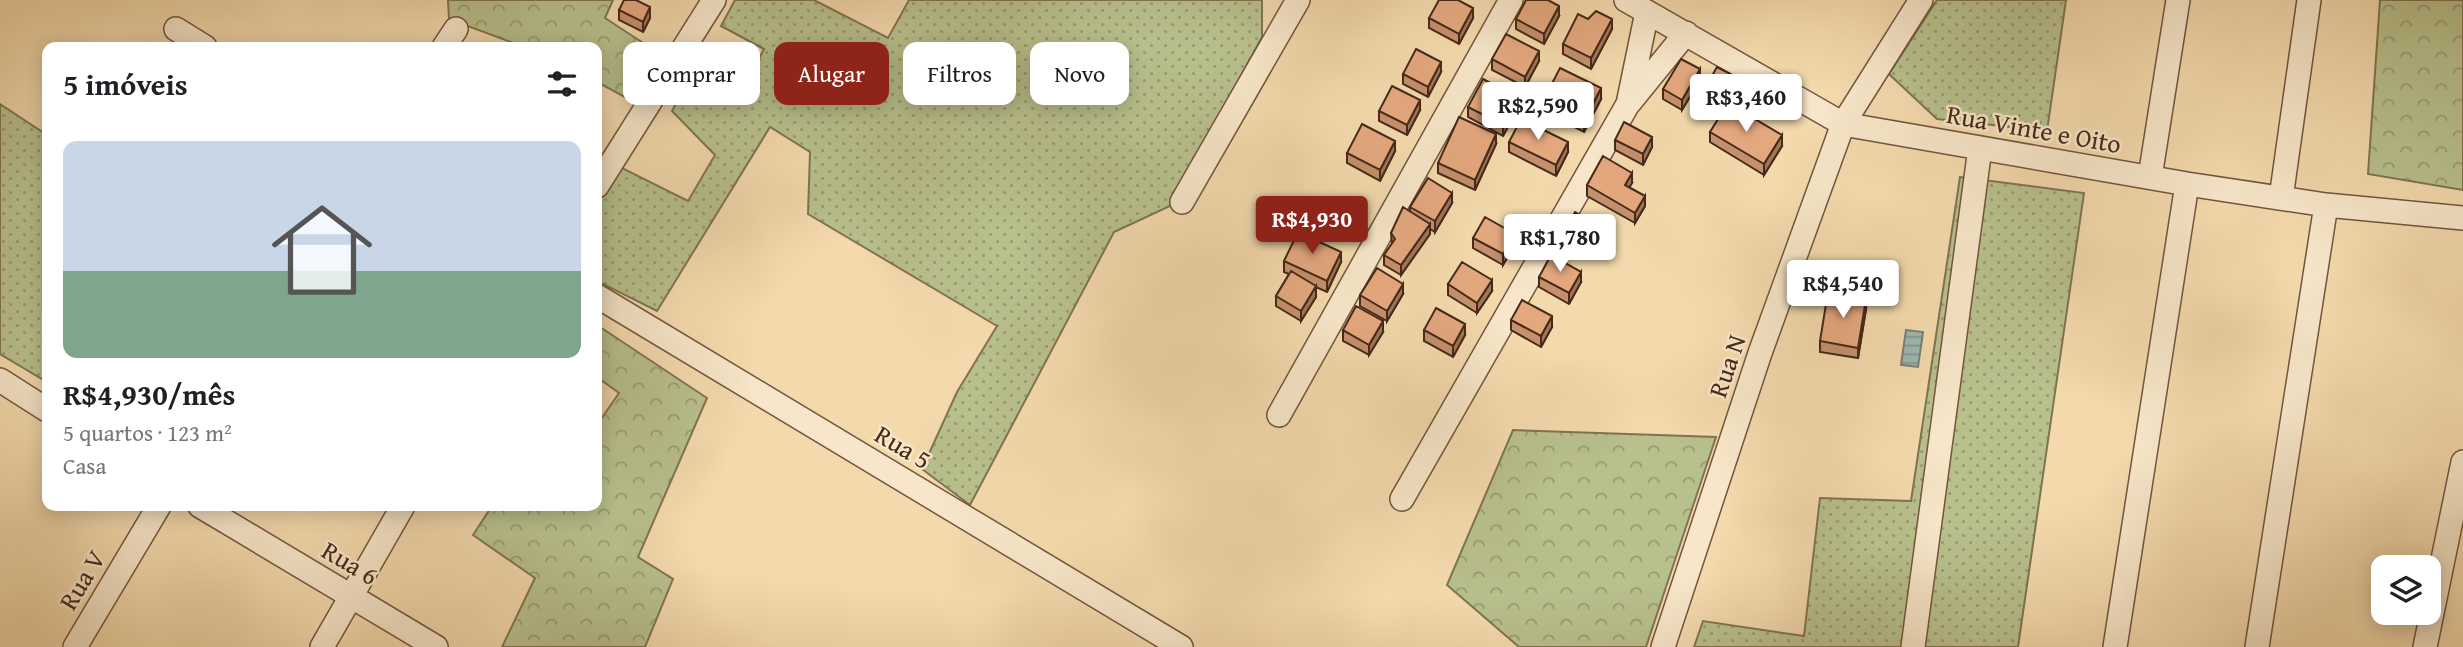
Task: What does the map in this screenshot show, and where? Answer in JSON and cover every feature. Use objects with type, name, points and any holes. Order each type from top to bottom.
[{"type":"street","points":[[602,178],[714,0]]},
{"type":"street","points":[[1182,202],[1298,0]]},
{"type":"street","points":[[1279,415],[1511,0]]},
{"type":"street","name":"Rua Vinte e Oito","points":[[1626,0],[1843,124],[2187,184],[2326,205],[2463,218]]},
{"type":"street","name":"Rua N","points":[[1663,647],[1760,353],[1843,124],[1921,0]]},
{"type":"street","points":[[2150,177],[2178,0]]},
{"type":"street","points":[[2281,198],[2309,0]]},
{"type":"street","points":[[1628,104],[1647,12]]},
{"type":"street","points":[[176,29],[197,42]]},
{"type":"street","points":[[1402,499],[1628,104],[1686,33]]},
{"type":"street","points":[[1913,647],[1980,148]]},
{"type":"street","points":[[2115,647],[2187,184]]},
{"type":"street","points":[[2257,647],[2326,205]]},
{"type":"street","name":"Rua 5","points":[[602,299],[1181,647]]},
{"type":"street","points":[[0,380],[42,407]]},
{"type":"street","points":[[2425,647],[2463,462]]},
{"type":"street","name":"Rua V","points":[[75,647],[156,511]]},
{"type":"street","name":"Rua 6","points":[[208,511],[436,647]]},
{"type":"street","points":[[322,647],[400,511]]},
{"type":"green space","points":[[448,0],[613,0],[605,18],[642,42],[623,42],[623,96],[602,85],[602,42],[511,42],[449,19]]},
{"type":"green space","points":[[735,0],[814,0],[888,38],[909,0],[1262,0],[1262,37],[1170,206],[1114,232],[970,505],[922,469],[957,392],[997,326],[808,214],[810,152],[770,127],[657,311],[602,284],[602,196],[620,167],[688,201],[715,155],[672,111],[675,105],[760,105],[760,56],[764,49],[760,47],[760,42],[751,42],[721,26]]},
{"type":"green space","points":[[1937,0],[2066,0],[2047,131],[1937,119],[1889,74]]},
{"type":"green space","points":[[2380,0],[2463,0],[2463,190],[2368,174]]},
{"type":"green space","points":[[0,104],[42,132],[42,379],[0,354]]},
{"type":"green space","points":[[1960,177],[2084,193],[2018,647],[1694,647],[1703,621],[1804,636],[1820,498],[1911,501]]},
{"type":"green space","points":[[602,328],[707,398],[638,557],[673,579],[645,647],[502,647],[535,578],[473,535],[489,511],[602,511],[602,418],[619,393],[602,381]]},
{"type":"green space","points":[[1513,430],[1716,437],[1646,647],[1519,647],[1447,585]]},
{"type":"water","points":[[1906,330],[1923,332],[1918,367],[1901,365]]},
{"type":"building","points":[[624,0],[636,0],[650,7],[643,22],[619,10]]},
{"type":"building","points":[[1439,0],[1458,0],[1473,8],[1459,34],[1429,18]]},
{"type":"building","points":[[1526,0],[1548,0],[1559,6],[1544,34],[1516,19]]},
{"type":"building","points":[[1596,11],[1612,19],[1591,58],[1563,44],[1578,14],[1588,19]]},
{"type":"building","points":[[1506,34],[1539,51],[1525,77],[1492,59]]},
{"type":"building","points":[[1416,49],[1441,62],[1428,87],[1403,74]]},
{"type":"building","points":[[1681,59],[1700,69],[1682,100],[1663,89]]},
{"type":"building","points":[[1717,67],[1736,77],[1719,108],[1700,97]]},
{"type":"building","points":[[1560,68],[1601,88],[1584,122],[1543,101]]},
{"type":"building","points":[[1483,79],[1518,98],[1503,125],[1468,107]]},
{"type":"building","points":[[1392,86],[1420,100],[1407,125],[1379,111]]},
{"type":"building","points":[[1728,103],[1782,135],[1764,164],[1710,132]]},
{"type":"building","points":[[1459,117],[1496,134],[1475,180],[1438,163]]},
{"type":"building","points":[[1521,119],[1568,142],[1556,165],[1509,142]]},
{"type":"building","points":[[1624,122],[1652,137],[1643,154],[1615,140]]},
{"type":"building","points":[[1362,124],[1395,141],[1380,170],[1347,153]]},
{"type":"building","points":[[1603,156],[1632,173],[1625,185],[1645,196],[1635,213],[1587,185]]},
{"type":"building","points":[[1428,178],[1452,193],[1435,221],[1410,207]]},
{"type":"building","points":[[1403,207],[1430,224],[1401,265],[1384,255],[1395,239],[1391,233]]},
{"type":"building","points":[[1575,212],[1603,228],[1593,246],[1565,230]]},
{"type":"building","points":[[1485,217],[1515,234],[1503,254],[1473,238]]},
{"type":"building","points":[[1298,232],[1341,252],[1327,281],[1284,261]]},
{"type":"building","points":[[1551,255],[1581,272],[1569,293],[1539,277]]},
{"type":"building","points":[[1462,262],[1492,280],[1477,303],[1448,284]]},
{"type":"building","points":[[1377,268],[1403,284],[1387,311],[1360,295]]},
{"type":"building","points":[[1291,271],[1316,286],[1301,311],[1276,296]]},
{"type":"building","points":[[1828,292],[1866,299],[1858,348],[1820,341]]},
{"type":"building","points":[[1522,300],[1552,316],[1541,336],[1511,320]]},
{"type":"building","points":[[1356,306],[1383,321],[1369,345],[1343,330]]},
{"type":"building","points":[[1436,308],[1465,324],[1453,346],[1424,330]]}]
